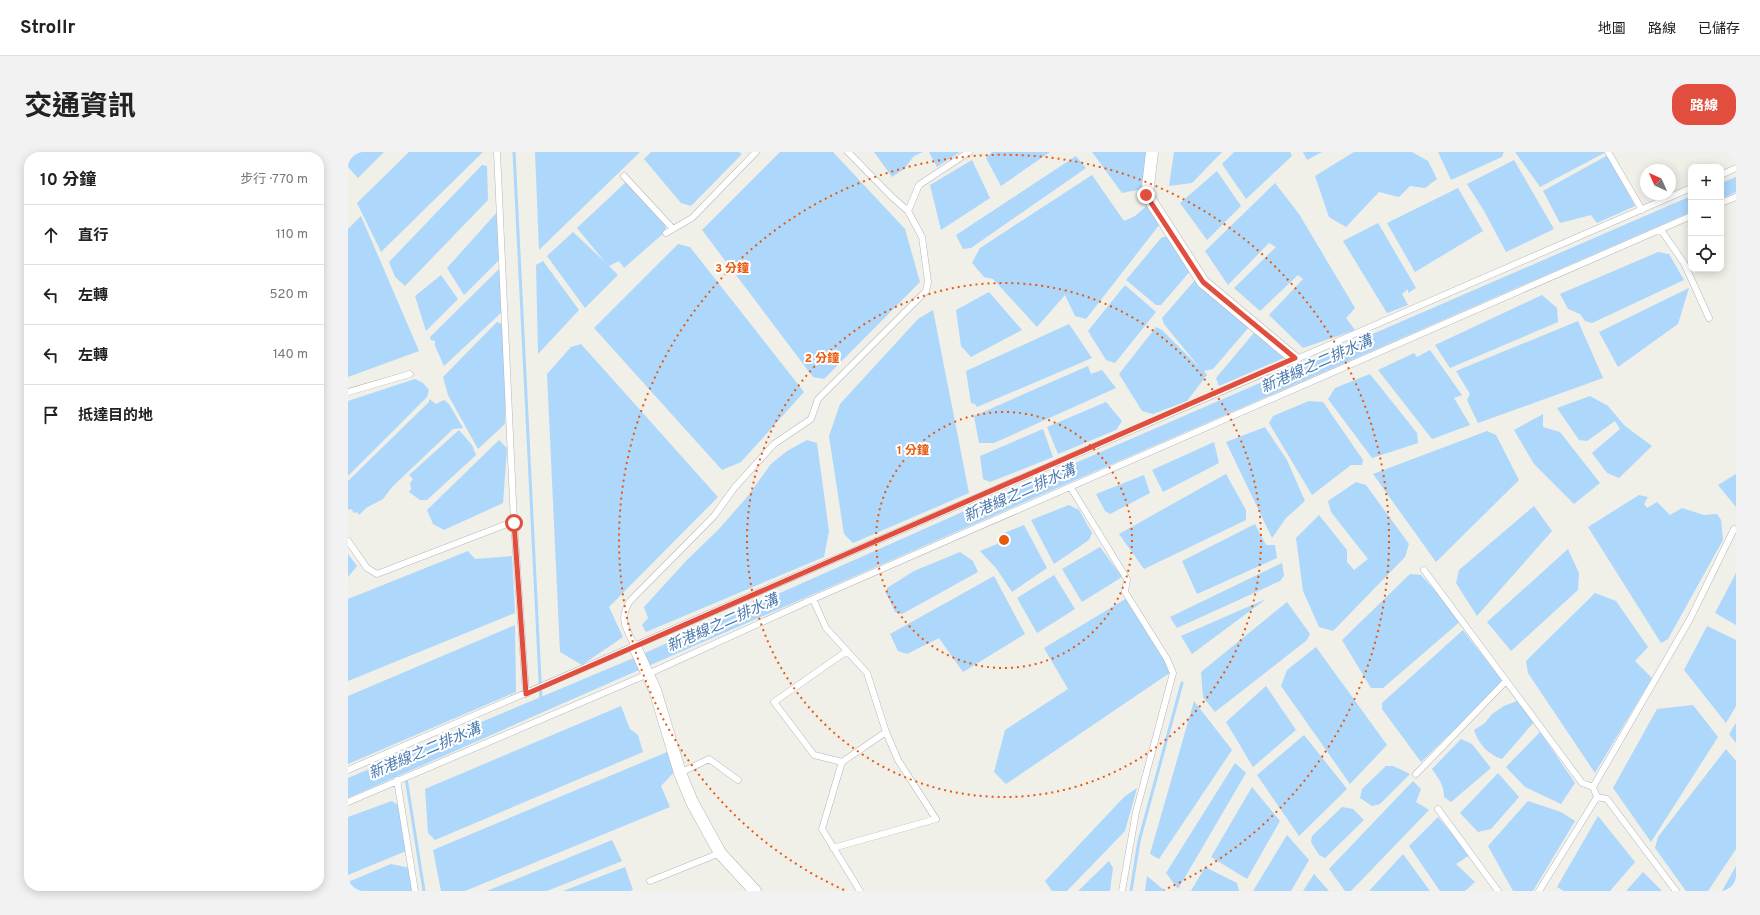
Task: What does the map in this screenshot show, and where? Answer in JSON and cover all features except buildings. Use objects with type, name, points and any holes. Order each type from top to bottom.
[{"type":"street","points":[[1152,152],[1146,195],[1203,282],[1295,358]]},
{"type":"street","points":[[635,647],[655,690],[680,773],[692,802],[720,853],[755,891]]},
{"type":"lane","points":[[498,152],[514,523],[526,694]]},
{"type":"lane","points":[[666,233],[692,218],[756,152]]},
{"type":"lane","points":[[635,647],[624,622],[624,610],[630,601],[714,516],[735,487],[774,444],[800,429],[811,419],[818,399],[926,291],[928,282],[922,237],[908,212],[848,152]]},
{"type":"lane","points":[[908,212],[918,184],[970,152]]},
{"type":"lane","points":[[1608,152],[1642,210]]},
{"type":"lane","points":[[1724,174],[1736,168]]},
{"type":"lane","points":[[624,176],[673,228]]},
{"type":"lane","points":[[348,770],[635,647],[1295,358],[1688,189]]},
{"type":"lane","points":[[1724,202],[1736,197]]},
{"type":"lane","points":[[348,802],[648,674],[813,599],[1071,488],[1688,217]]},
{"type":"lane","points":[[1661,230],[1684,263],[1709,318]]},
{"type":"lane","points":[[348,392],[410,374]]},
{"type":"lane","points":[[1071,488],[1127,578],[1125,592],[1167,659],[1173,673],[1136,812],[1122,891]]},
{"type":"lane","points":[[348,541],[367,568],[377,574],[507,524],[514,523]]},
{"type":"lane","points":[[1592,788],[1690,619],[1734,529],[1736,530]]},
{"type":"lane","points":[[1424,570],[1582,783],[1592,788],[1597,797],[1607,799],[1676,891]]},
{"type":"lane","points":[[813,599],[826,628],[867,673],[886,732],[898,760],[936,819],[833,848]]},
{"type":"lane","points":[[842,762],[814,755],[774,702],[847,650]]},
{"type":"lane","points":[[1416,774],[1506,681]]},
{"type":"lane","points":[[860,891],[822,829],[842,762],[886,732]]},
{"type":"lane","points":[[680,773],[709,759],[738,780]]},
{"type":"lane","points":[[397,780],[415,891]]},
{"type":"lane","points":[[1539,891],[1597,797]]},
{"type":"lane","points":[[1438,810],[1498,891]]},
{"type":"lane","points":[[650,880],[720,853]]},
{"type":"water","points":[[348,152],[384,152],[358,178],[348,167]]},
{"type":"water","points":[[409,152],[483,152],[381,252],[357,203]]},
{"type":"water","points":[[535,152],[640,152],[539,250]]},
{"type":"water","points":[[651,152],[739,152],[742,154],[691,206],[681,203],[644,159]]},
{"type":"water","points":[[780,152],[833,152],[905,229],[920,282],[824,379],[813,377],[702,230]]},
{"type":"water","points":[[874,152],[923,152],[914,156],[904,169],[892,177]]},
{"type":"water","points":[[929,152],[960,152],[937,167]]},
{"type":"water","points":[[992,152],[1050,152],[1001,186],[986,158]]},
{"type":"water","points":[[1092,152],[1149,152],[1142,189],[1122,193]]},
{"type":"water","points":[[1174,152],[1222,152],[1192,183],[1169,186]]},
{"type":"water","points":[[1234,152],[1290,152],[1292,156],[1246,199],[1222,164]]},
{"type":"water","points":[[1303,152],[1322,152],[1307,160]]},
{"type":"water","points":[[1354,152],[1412,152],[1428,161],[1437,179],[1425,188],[1410,186],[1399,197],[1379,192],[1346,227],[1329,217],[1315,176]]},
{"type":"water","points":[[1438,152],[1504,152],[1502,157],[1451,180]]},
{"type":"water","points":[[1515,152],[1606,152],[1540,187]]},
{"type":"water","points":[[1608,155],[1635,206],[1597,223],[1591,215],[1560,223],[1543,191]]},
{"type":"water","points":[[1076,156],[1086,168],[971,248],[963,249],[956,235]]},
{"type":"water","points":[[972,160],[990,198],[941,230],[930,185]]},
{"type":"water","points":[[1514,160],[1554,229],[1506,252],[1484,211],[1467,184]]},
{"type":"water","points":[[482,165],[487,166],[488,200],[405,286],[395,277],[389,262]]},
{"type":"water","points":[[1217,171],[1241,206],[1207,240],[1180,203]]},
{"type":"water","points":[[1092,175],[1124,221],[1135,216],[1150,203],[1163,220],[1086,319],[1075,316],[1065,295],[1037,327],[993,279],[984,277],[972,263],[980,248]]},
{"type":"water","points":[[1736,177],[1736,192],[1724,198],[1724,182]]},
{"type":"water","points":[[627,181],[666,222],[665,232],[624,268],[619,261],[609,266],[618,275],[585,308],[547,256],[573,232],[605,262],[577,228]]},
{"type":"water","points":[[1275,183],[1299,214],[1355,308],[1346,318],[1355,330],[1303,348],[1269,315],[1303,279],[1298,275],[1260,311],[1234,288],[1276,247],[1269,243],[1228,285],[1205,251]]},
{"type":"water","points":[[1458,188],[1483,231],[1415,272],[1387,223]]},
{"type":"water","name":"新港線之二排水溝","points":[[1688,197],[1688,213],[348,798],[348,778],[629,660],[960,513]]},
{"type":"water","points":[[499,210],[499,260],[464,295],[447,268]]},
{"type":"water","points":[[361,216],[419,351],[348,377],[348,229]]},
{"type":"water","points":[[1378,223],[1416,288],[1408,293],[1408,289],[1402,294],[1408,305],[1387,313],[1343,241]]},
{"type":"water","points":[[1173,236],[1192,269],[1161,305],[1156,305],[1126,280],[1162,237]]},
{"type":"water","points":[[678,244],[690,247],[804,392],[741,462],[722,470],[594,328]]},
{"type":"water","points":[[1658,252],[1669,254],[1684,280],[1592,323],[1585,321],[1580,314],[1568,309],[1560,294]]},
{"type":"water","points":[[543,261],[579,310],[538,354],[536,265]]},
{"type":"water","points":[[500,268],[503,311],[444,366],[435,346],[435,341],[431,340],[430,337]]},
{"type":"water","points":[[441,275],[458,299],[426,331],[415,296]]},
{"type":"water","points":[[1196,279],[1249,327],[1213,369],[1204,371],[1207,375],[1187,401],[1153,414],[1142,411],[1119,374],[1156,327],[1162,330],[1199,367],[1164,324],[1162,318]]},
{"type":"water","points":[[1125,285],[1156,312],[1115,363],[1106,360],[1088,331]]},
{"type":"water","points":[[1689,288],[1678,324],[1618,367],[1599,332]]},
{"type":"water","points":[[989,292],[1022,330],[971,357],[961,346],[956,310]]},
{"type":"water","points":[[1542,295],[1557,308],[1558,322],[1450,368],[1435,345]]},
{"type":"water","points":[[933,310],[969,493],[853,543],[844,534],[829,436],[840,404],[918,319]]},
{"type":"water","points":[[1578,321],[1603,378],[1478,423],[1467,400],[1470,394],[1456,371]]},
{"type":"water","points":[[497,322],[505,325],[505,424],[478,449],[448,395],[443,377]]},
{"type":"water","points":[[1069,324],[1092,358],[977,407],[975,404],[971,403],[966,371]]},
{"type":"water","points":[[1258,328],[1286,357],[1219,386],[1216,378]]},
{"type":"water","points":[[581,344],[718,497],[609,607],[623,637],[582,665],[560,652],[547,374],[571,347]]},
{"type":"water","points":[[1430,350],[1462,395],[1454,398],[1470,425],[1432,439],[1378,370],[1414,353],[1417,357]]},
{"type":"water","points":[[1088,366],[1091,374],[1102,370],[1116,388],[994,443],[979,443],[974,416]]},
{"type":"water","points":[[1370,374],[1417,433],[1418,443],[1372,458],[1328,399],[1335,388]]},
{"type":"water","points":[[415,379],[423,383],[429,390],[427,397],[348,476],[348,401]]},
{"type":"water","points":[[1590,396],[1608,406],[1625,426],[1652,446],[1619,478],[1607,473],[1592,453],[1620,429],[1615,421],[1587,441],[1579,440],[1557,408]]},
{"type":"water","points":[[429,399],[436,404],[444,400],[449,404],[463,428],[453,429],[392,487],[383,499],[366,508],[359,515],[357,512],[354,513],[351,509],[348,510],[348,481],[429,402]]},
{"type":"water","points":[[1309,401],[1323,402],[1363,460],[1362,465],[1351,465],[1312,495],[1269,423],[1273,416]]},
{"type":"water","points":[[1106,402],[1122,421],[1116,430],[1058,454],[1047,427]]},
{"type":"water","points":[[1543,414],[1543,427],[1560,432],[1600,483],[1574,504],[1534,464],[1514,430]]},
{"type":"water","points":[[1265,427],[1287,460],[1305,501],[1286,518],[1272,538],[1226,442]]},
{"type":"water","points":[[1043,429],[1053,457],[990,482],[983,479],[980,456]]},
{"type":"water","points":[[459,430],[472,445],[476,455],[427,500],[420,500],[409,492],[411,489],[410,483],[413,479],[409,475]]},
{"type":"water","points":[[1487,431],[1496,435],[1519,480],[1436,562],[1373,474]]},
{"type":"water","points":[[499,440],[507,448],[503,503],[444,530],[433,524],[427,510]]},
{"type":"water","points":[[807,440],[817,443],[829,531],[824,557],[646,632],[642,625],[648,618],[644,607],[686,561],[719,529],[747,497],[771,464],[787,451]]},
{"type":"water","points":[[1214,442],[1219,463],[1163,492],[1152,470]]},
{"type":"water","points":[[1226,474],[1246,510],[1246,520],[1144,569],[1119,534]]},
{"type":"water","points":[[1736,474],[1736,507],[1718,485]]},
{"type":"water","points":[[1144,475],[1150,493],[1110,514],[1105,511],[1096,494]]},
{"type":"water","points":[[1356,482],[1366,485],[1409,544],[1405,557],[1333,631],[1319,627],[1303,591],[1296,538],[1319,515],[1347,550],[1347,562],[1354,570],[1368,559],[1331,512],[1328,501]]},
{"type":"water","points":[[1639,495],[1648,497],[1644,504],[1647,508],[1657,502],[1670,515],[1682,508],[1704,515],[1717,514],[1721,520],[1723,540],[1668,639],[1661,643],[1588,527]]},
{"type":"water","points":[[1069,505],[1079,510],[1092,533],[1089,540],[1054,564],[1031,520]]},
{"type":"water","points":[[1534,506],[1552,531],[1477,616],[1456,583],[1459,570]]},
{"type":"water","points":[[1255,524],[1266,545],[1275,545],[1277,558],[1197,594],[1182,561]]},
{"type":"water","points":[[1024,525],[1047,568],[1012,592],[996,568],[980,551],[997,544],[999,535]]},
{"type":"water","points":[[1100,547],[1122,577],[1082,602],[1062,569]]},
{"type":"water","points":[[1568,549],[1579,573],[1578,590],[1511,651],[1487,622]]},
{"type":"water","points":[[468,551],[475,559],[512,556],[515,613],[348,681],[348,599]]},
{"type":"water","points":[[960,552],[973,561],[978,572],[902,614],[895,612],[886,593],[887,588],[914,571]]},
{"type":"water","points":[[348,554],[357,566],[348,577]]},
{"type":"water","points":[[1282,563],[1284,576],[1280,581],[1177,628],[1170,617]]},
{"type":"water","points":[[1736,573],[1736,625],[1715,613]]},
{"type":"water","points":[[1410,574],[1421,575],[1462,620],[1383,688],[1371,688],[1342,640]]},
{"type":"water","points":[[1054,575],[1075,609],[1037,633],[1017,598]]},
{"type":"water","points":[[994,576],[1025,634],[963,672],[939,638],[907,654],[898,651],[890,634]]},
{"type":"water","points":[[1595,593],[1616,601],[1648,647],[1635,661],[1652,678],[1595,773],[1528,673],[1526,661]]},
{"type":"water","points":[[1127,598],[1174,670],[1006,784],[994,772],[1005,730],[1068,689],[1044,648]]},
{"type":"water","points":[[1266,599],[1192,654],[1181,636]]},
{"type":"water","points":[[1287,602],[1310,634],[1307,640],[1215,712],[1203,697],[1201,672]]},
{"type":"water","points":[[515,625],[516,692],[348,764],[348,696]]},
{"type":"water","points":[[1707,626],[1736,640],[1736,706],[1726,723],[1684,670]]},
{"type":"water","points":[[1463,630],[1503,682],[1421,762],[1382,709],[1382,703]]},
{"type":"water","points":[[1316,647],[1387,745],[1350,784],[1281,686],[1287,670]]},
{"type":"water","points":[[1266,686],[1296,730],[1253,767],[1226,722]]},
{"type":"water","points":[[1194,701],[1232,750],[1159,859],[1150,854]]},
{"type":"water","points":[[1517,701],[1534,722],[1502,759],[1492,755],[1484,748],[1474,730],[1485,723],[1492,714],[1504,706]]},
{"type":"water","points":[[1693,705],[1718,737],[1651,842],[1613,788],[1657,709]]},
{"type":"water","points":[[621,706],[630,729],[638,735],[643,752],[435,840],[428,833],[425,789]]},
{"type":"water","points":[[1736,723],[1736,743],[1729,734]]},
{"type":"water","points":[[1540,732],[1575,783],[1561,804],[1525,787],[1506,767]]},
{"type":"water","points":[[1304,735],[1347,789],[1299,836],[1257,775]]},
{"type":"water","points":[[1461,739],[1472,744],[1491,768],[1451,802],[1444,797],[1439,779],[1432,769]]},
{"type":"water","points":[[1726,749],[1736,761],[1736,849],[1708,891],[1686,891],[1655,848],[1658,837]]},
{"type":"water","points":[[667,752],[676,770],[661,786],[670,807],[465,891],[441,891],[433,850]]},
{"type":"water","points":[[1235,763],[1246,773],[1178,889],[1166,873]]},
{"type":"water","points":[[1386,766],[1393,766],[1410,774],[1380,804],[1372,806],[1360,798],[1362,789]]},
{"type":"water","points":[[1498,773],[1519,797],[1491,829],[1478,832],[1460,813]]},
{"type":"water","points":[[1413,781],[1421,789],[1416,802],[1429,810],[1351,891],[1345,891],[1329,869]]},
{"type":"water","points":[[1252,787],[1280,821],[1247,879],[1211,857]]},
{"type":"water","points":[[1137,788],[1125,831],[1067,891],[1052,891],[1045,881],[1124,797]]},
{"type":"water","points":[[392,801],[400,806],[406,851],[348,875],[348,817]]},
{"type":"water","points":[[1528,801],[1561,812],[1575,821],[1533,891],[1513,891],[1488,846]]},
{"type":"water","points":[[1342,807],[1353,809],[1364,820],[1325,858],[1319,855],[1311,842],[1312,836]]},
{"type":"water","points":[[1598,816],[1635,862],[1610,891],[1564,891],[1557,887]]},
{"type":"water","points":[[1438,817],[1470,855],[1456,864],[1475,882],[1465,891],[1440,891],[1409,846]]},
{"type":"water","points":[[1287,835],[1309,860],[1291,891],[1253,891]]},
{"type":"water","points":[[612,840],[622,861],[547,891],[487,891]]},
{"type":"water","points":[[1403,854],[1430,891],[1369,891]]},
{"type":"water","points":[[1109,861],[1113,868],[1110,891],[1078,891]]},
{"type":"water","points":[[391,864],[410,868],[413,891],[348,891],[348,882]]},
{"type":"water","points":[[1736,866],[1736,891],[1722,891]]},
{"type":"water","points":[[625,867],[633,890],[563,891]]},
{"type":"water","points":[[1205,867],[1237,883],[1239,891],[1191,891]]},
{"type":"water","points":[[1643,872],[1662,891],[1626,891]]},
{"type":"water","points":[[1314,874],[1329,891],[1303,891]]},
{"type":"water","points":[[1147,876],[1165,891],[1145,891]]},
{"type":"waterway","points":[[514,152],[541,700]]},
{"type":"waterway","points":[[1131,891],[1139,841],[1182,683]]},
{"type":"waterway","name":"新港線之二排水溝","points":[[406,778],[424,891]]},
{"type":"route","points":[[514,523],[526,694],[1295,358],[1203,282],[1146,195]]}]
